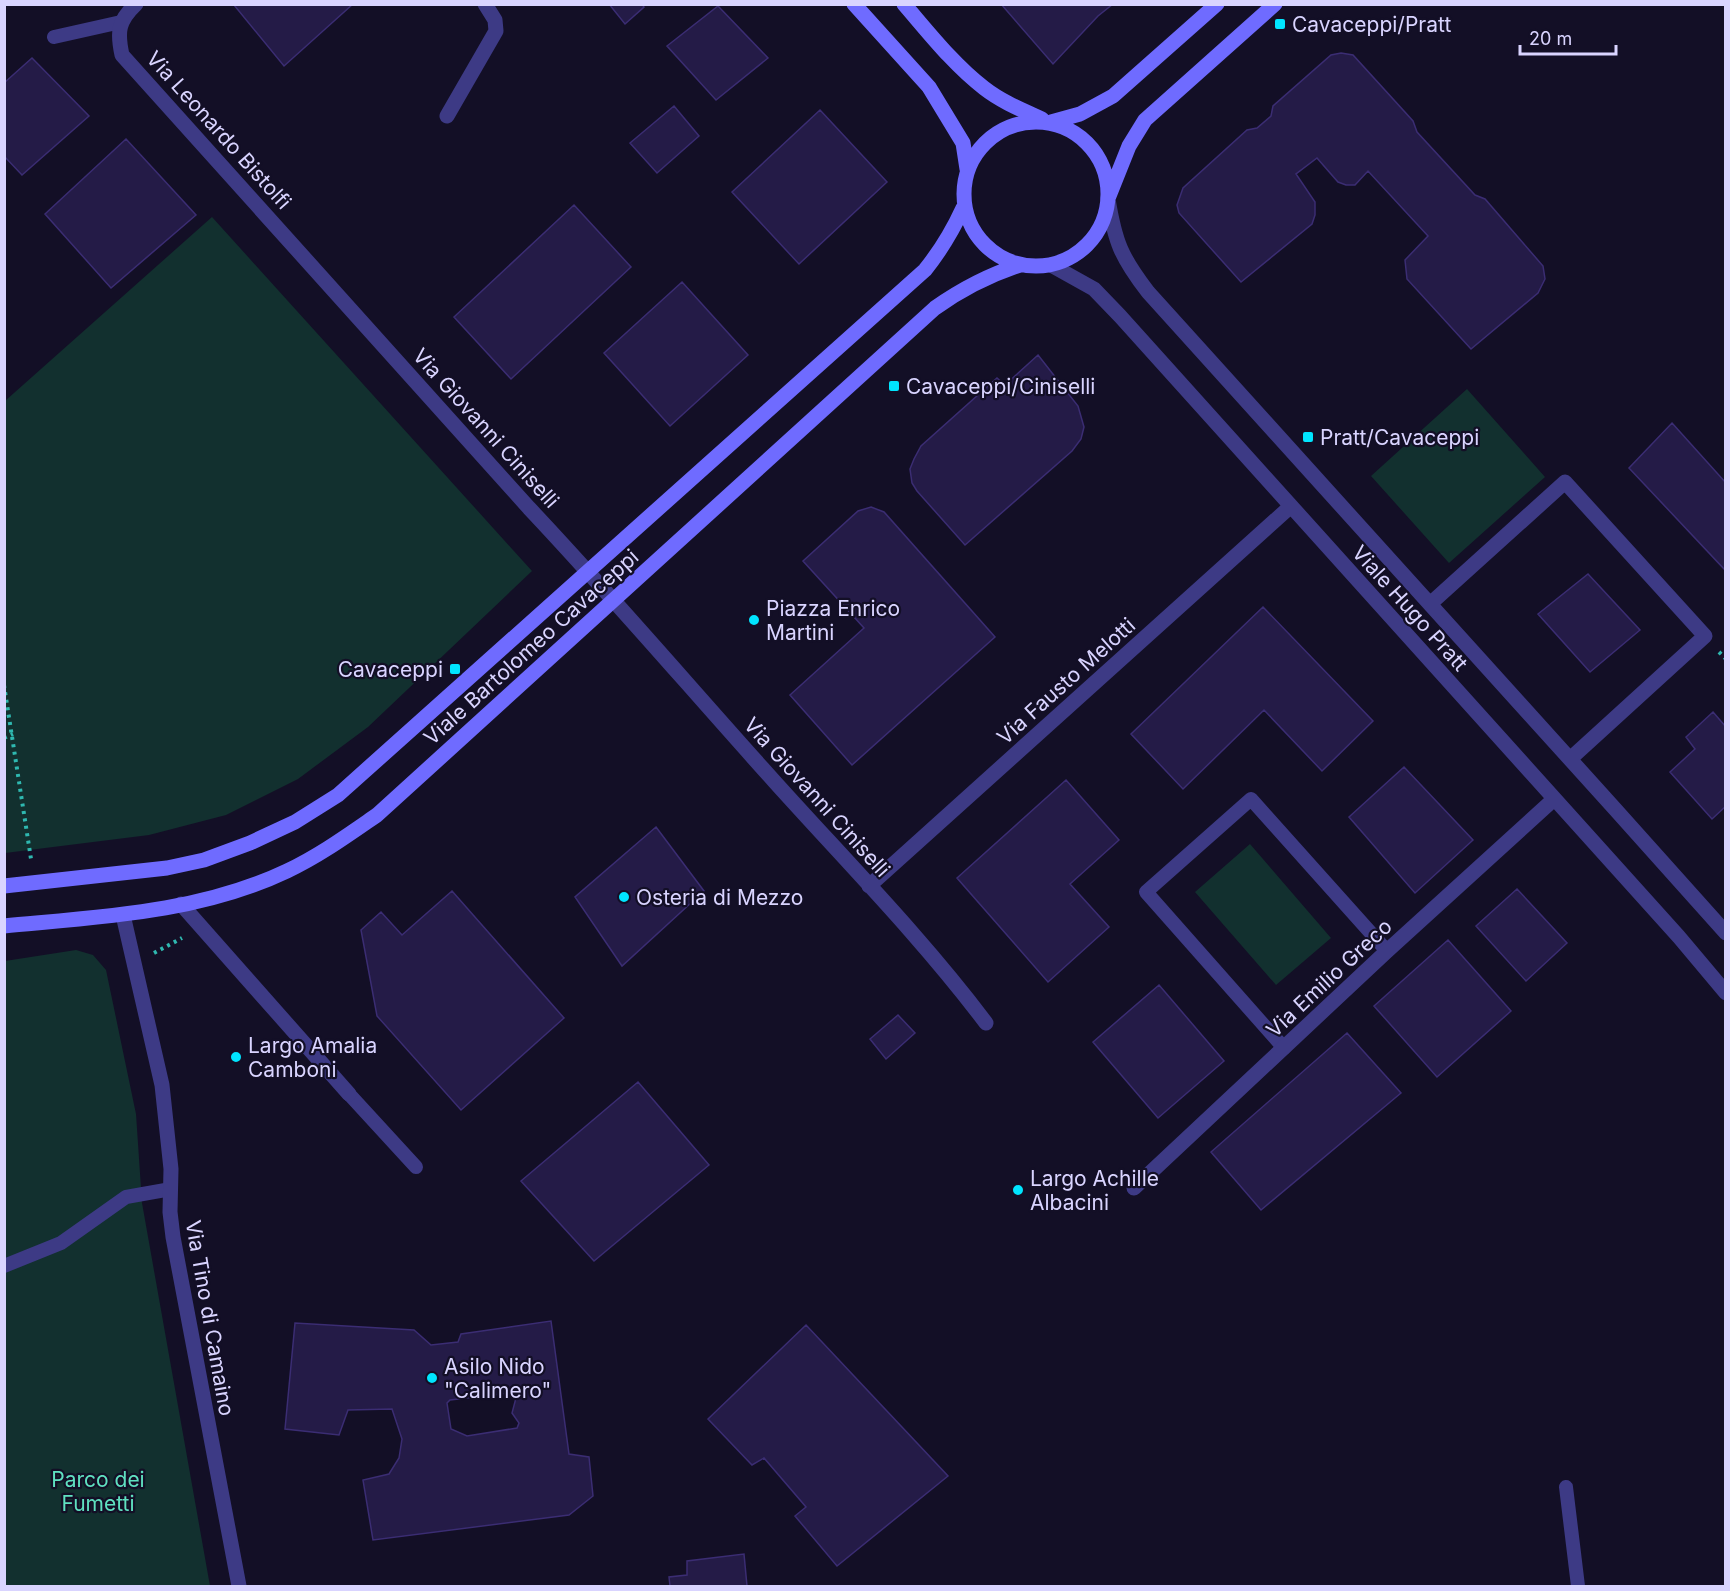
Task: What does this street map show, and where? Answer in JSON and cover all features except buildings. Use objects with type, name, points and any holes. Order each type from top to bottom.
[{"type":"street","points":[[121,22],[136,4]]},
{"type":"street","points":[[447,117],[496,31],[495,20],[485,4]]},
{"type":"street","points":[[854,4],[929,87],[963,143],[967,169],[963,189],[963,208],[966,219],[984,245],[1000,257],[1020,265],[1032,266],[1051,265],[1085,248],[1102,223],[1107,199],[1129,146],[1145,120],[1275,4]]},
{"type":"street","points":[[904,4],[956,62],[984,88],[1010,105],[1071,130],[1087,144],[1098,157],[1105,175],[1107,199]]},
{"type":"street","points":[[967,169],[987,141],[1000,132],[1026,122],[1050,122],[1080,114],[1101,105],[1217,4]]},
{"type":"street","name":"Via Leonardo Bistolfi","points":[[121,22],[119,40],[122,55],[354,313]]},
{"type":"street","name":"Viale Hugo Pratt","points":[[1107,199],[1116,239],[1124,258],[1148,292],[1725,933]]},
{"type":"street","name":"Viale Bartolomeo Cavaceppi","points":[[4,886],[167,868],[204,860],[250,843],[295,822],[338,795],[925,270],[942,250],[963,208]]},
{"type":"street","name":"Viale Bartolomeo Cavaceppi","points":[[4,926],[123,915],[238,890],[287,871],[333,845],[376,815],[935,308],[959,291],[992,274],[1020,265]]},
{"type":"street","name":"Viale Hugo Pratt","points":[[1051,265],[1088,286],[1105,300],[1553,800],[1679,937],[1725,993]]},
{"type":"street","name":"Via Giovanni Ciniselli","points":[[354,313],[529,508],[588,570]]},
{"type":"street","points":[[1430,604],[1565,482],[1705,636],[1570,759]]},
{"type":"street","name":"Via Fausto Melotti","points":[[869,886],[1290,507]]},
{"type":"street","points":[[588,570],[614,600]]},
{"type":"street","name":"Via Giovanni Ciniselli","points":[[614,600],[951,976],[986,1023]]},
{"type":"street","name":"Via Emilio Greco","points":[[1134,1188],[1387,951],[1553,800]]},
{"type":"street","points":[[181,904],[349,1094]]},
{"type":"street","name":"Via Tino di Camaino","points":[[123,915],[162,1085],[171,1168],[172,1237],[239,1587]]},
{"type":"lane","points":[[54,37],[121,22]]},
{"type":"lane","points":[[1284,1048],[1146,892],[1251,799],[1387,951]]},
{"type":"lane","points":[[349,1094],[416,1167]]},
{"type":"lane","points":[[4,1266],[61,1243],[126,1197],[171,1188]]},
{"type":"lane","points":[[1566,1487],[1578,1587]]},
{"type":"path","points":[[4,685],[32,865]]},
{"type":"path","points":[[4,738],[13,734]]},
{"type":"path","points":[[153,953],[187,935]]},
{"type":"green space","points":[[212,217],[532,571],[368,727],[298,779],[226,815],[149,835],[5,853],[5,401]]},
{"type":"green space","points":[[1467,389],[1545,477],[1449,563],[1371,476]]},
{"type":"green space","points":[[1250,844],[1331,938],[1276,985],[1195,892]]},
{"type":"green space","name":"Parco dei Fumetti","points":[[76,950],[93,955],[106,970],[136,1114],[142,1203],[210,1586],[5,1586],[5,961]]},
{"type":"place","name":"Cavaceppi/Pratt","points":[[1280,24]]},
{"type":"place","name":"Cavaceppi/Ciniselli","points":[[894,386]]},
{"type":"place","name":"Pratt/Cavaceppi","points":[[1308,437]]},
{"type":"place","name":"Piazza Enrico Martini","points":[[754,620]]},
{"type":"place","name":"Cavaceppi","points":[[455,669]]},
{"type":"place","name":"Osteria di Mezzo","points":[[624,897]]},
{"type":"place","name":"Largo Amalia Camboni","points":[[236,1057]]},
{"type":"place","name":"Largo Achille Albacini","points":[[1018,1190]]},
{"type":"place","name":"Asilo Nido \"Calimero\"","points":[[432,1378]]}]
